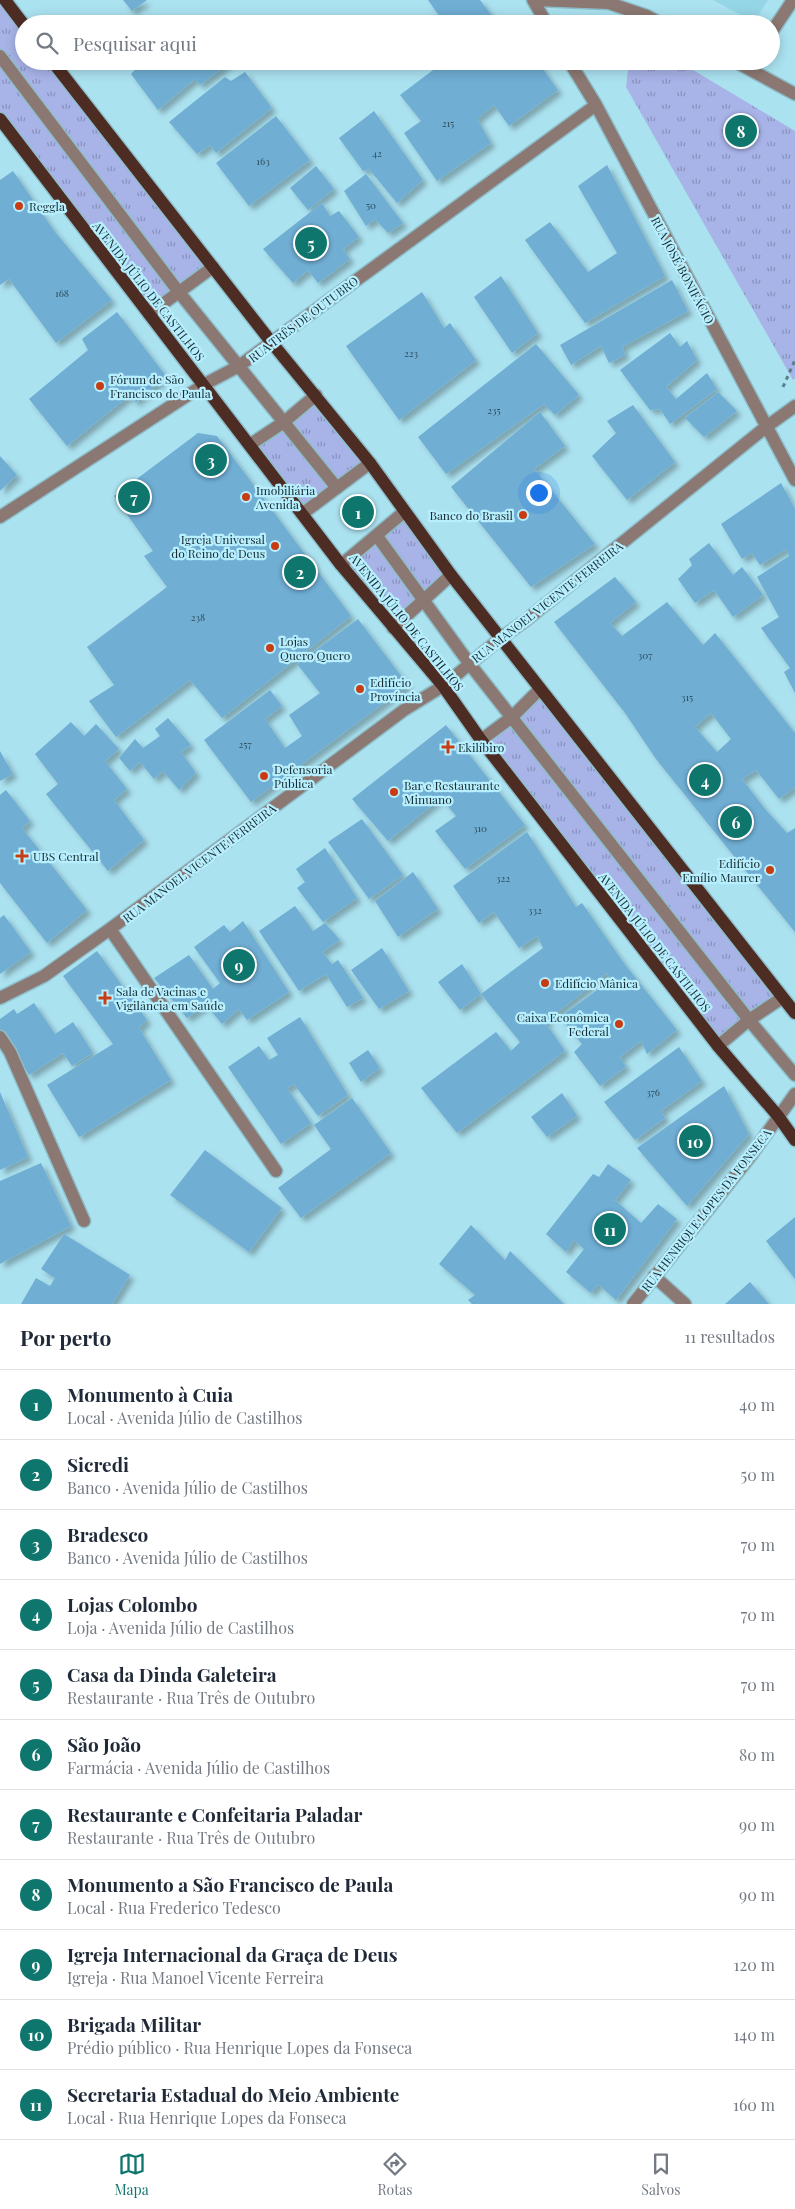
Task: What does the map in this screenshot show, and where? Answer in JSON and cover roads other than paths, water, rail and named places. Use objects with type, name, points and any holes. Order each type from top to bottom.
[{"type":"main road","points":[[5,0],[17,15]]},
{"type":"main road","points":[[59,70],[272,342],[370,463],[450,575],[795,1013]]},
{"type":"main road","name":"AVENIDA JÚLIO DE CASTILHOS","points":[[0,120],[251,444],[302,514],[393,628],[443,686],[481,740],[718,1046],[778,1116],[795,1140]]},
{"type":"street","points":[[533,0],[542,15]]},
{"type":"street","points":[[537,0],[609,3],[644,15]]},
{"type":"street","points":[[780,20],[793,0]]},
{"type":"street","points":[[0,56],[178,291],[337,488]]},
{"type":"street","name":"RUA JOSÉ BONIFÁCIO","points":[[574,70],[596,106],[795,480]]},
{"type":"street","points":[[758,70],[795,94]]},
{"type":"street","name":"RUA TRÊS DE OUTUBRO","points":[[0,517],[204,384],[239,366],[596,106]]},
{"type":"street","points":[[149,314],[213,267]]},
{"type":"street","points":[[251,444],[284,422],[316,395]]},
{"type":"street","name":"RUA MANOEL VICENTE FERREIRA","points":[[0,998],[44,976],[404,710],[443,686],[500,638],[525,621],[766,427],[795,406]]},
{"type":"street","points":[[302,514],[370,463]]},
{"type":"street","points":[[341,564],[404,512]]},
{"type":"street","points":[[377,536],[469,663],[749,1020],[795,1075]]},
{"type":"street","points":[[393,628],[450,575]]},
{"type":"street","points":[[481,740],[512,716],[539,690]]},
{"type":"street","points":[[110,929],[276,1171]]},
{"type":"street","points":[[718,1046],[749,1020],[782,998]]},
{"type":"street","points":[[0,1037],[10,1052],[84,1221]]},
{"type":"street","name":"RUA HENRIQUE LOPES DA FONSECA","points":[[633,1304],[749,1158],[795,1094]]},
{"type":"street","points":[[654,1276],[685,1304]]},
{"type":"place","name":"Monumento a São Francisco de Paula","points":[[741,131]]},
{"type":"place","name":"Reggla","points":[[19,206]]},
{"type":"place","name":"Casa da Dinda Galeteira","points":[[311,243]]},
{"type":"place","name":"Fórum de São Francisco de Paula","points":[[100,386]]},
{"type":"place","name":"Bradesco","points":[[211,460]]},
{"type":"place","name":"Restaurante e Confeitaria Paladar","points":[[134,497]]},
{"type":"place","name":"Imobiliária Avenida","points":[[246,497]]},
{"type":"place","name":"Monumento à Cuia","points":[[358,512]]},
{"type":"place","name":"Banco do Brasil","points":[[523,515]]},
{"type":"place","name":"Igreja Universal do Reino de Deus","points":[[275,546]]},
{"type":"place","name":"Sicredi","points":[[300,572]]},
{"type":"place","name":"Lojas Quero Quero","points":[[270,648]]},
{"type":"place","name":"Edifício Província","points":[[360,689]]},
{"type":"place","name":"Ekilíbiro","points":[[448,747]]},
{"type":"place","name":"Defensoria Pública","points":[[264,776]]},
{"type":"place","name":"Lojas Colombo","points":[[705,780]]},
{"type":"place","name":"Bar e Restaurante Minuano","points":[[394,792]]},
{"type":"place","name":"São João","points":[[736,822]]},
{"type":"place","name":"UBS Central","points":[[22,856]]},
{"type":"place","name":"Edifício Emílio Maurer","points":[[770,870]]},
{"type":"place","name":"Igreja Internacional da Graça de Deus","points":[[239,965]]},
{"type":"place","name":"Edifício Mânica","points":[[545,983]]},
{"type":"place","name":"Sala de Vacinas e Vigilância em Saúde","points":[[105,998]]},
{"type":"place","name":"Caixa Econômica Federal","points":[[619,1024]]},
{"type":"place","name":"Brigada Militar","points":[[695,1141]]},
{"type":"place","name":"Secretaria Estadual do Meio Ambiente","points":[[610,1229]]}]
